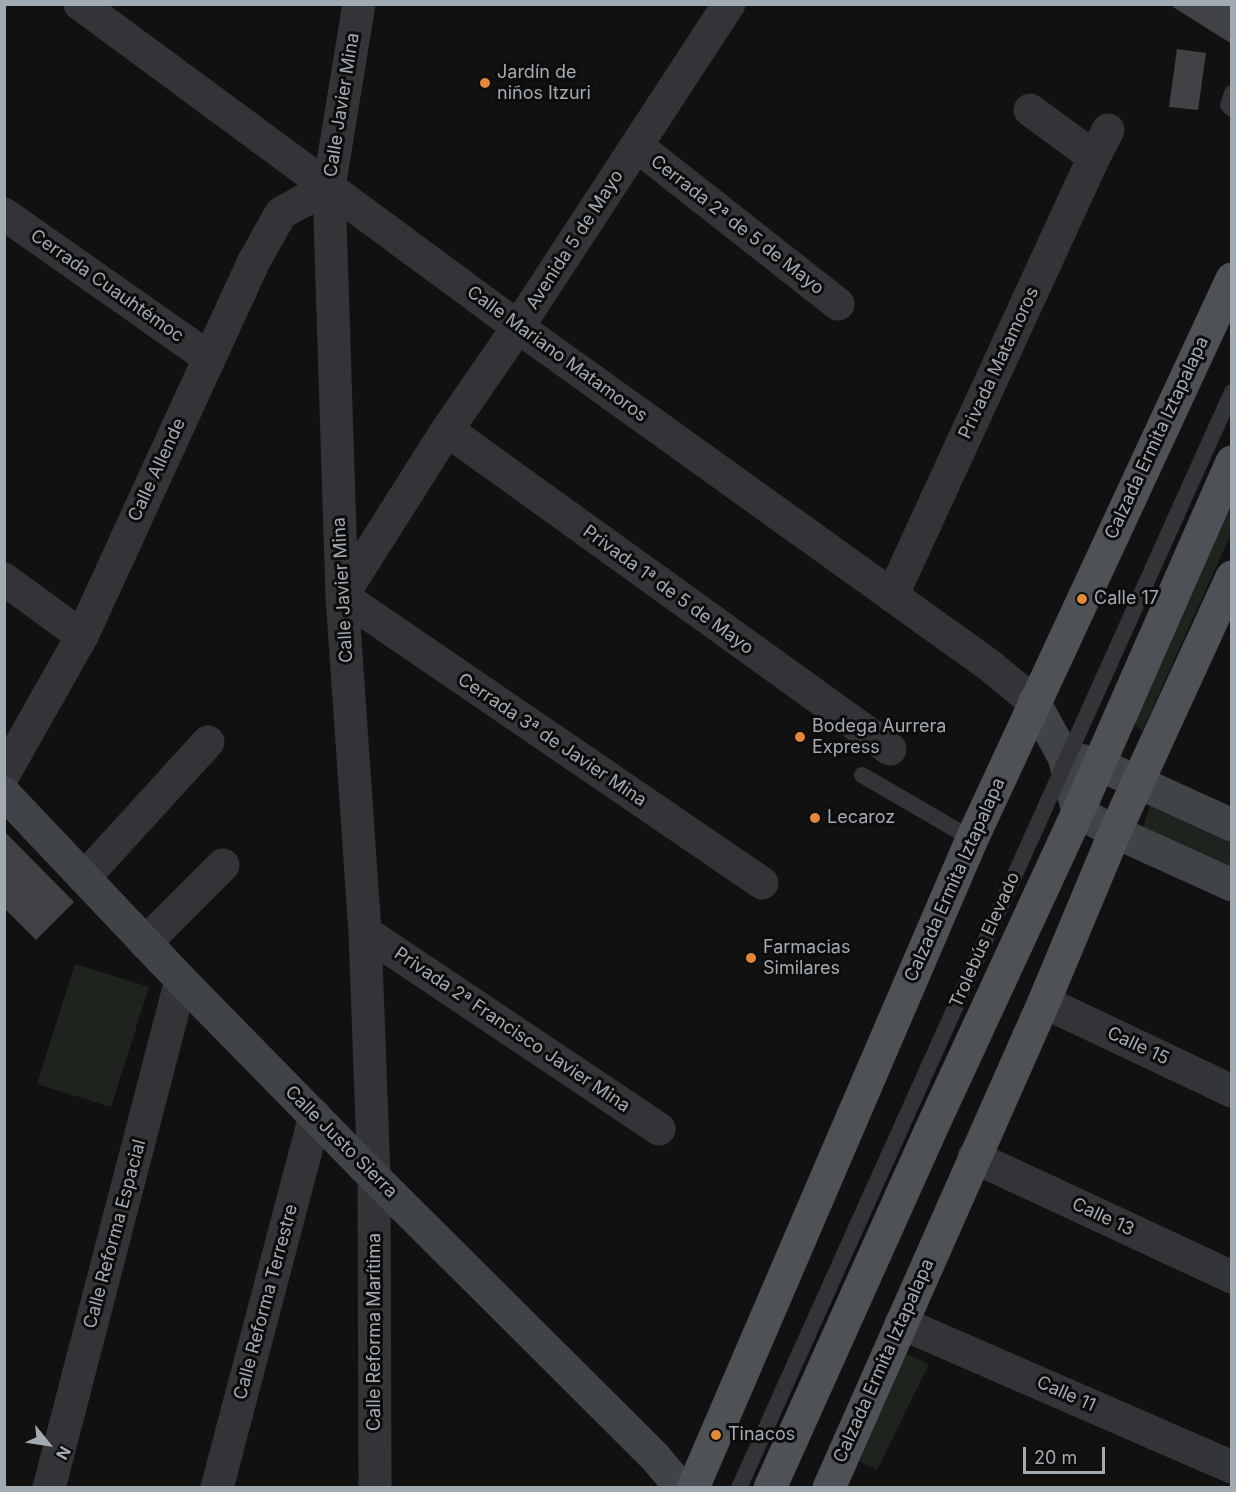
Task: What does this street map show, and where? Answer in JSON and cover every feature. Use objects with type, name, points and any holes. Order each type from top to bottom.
[{"type":"main road","name":"Calzada Ermita Iztapalapa","points":[[693,1488],[972,839],[1232,279]]},
{"type":"main road","points":[[770,1488],[933,1125],[1078,812],[1232,462]]},
{"type":"main road","name":"Calzada Ermita Iztapalapa","points":[[835,1485],[901,1323],[1044,1002],[1115,832],[1138,782],[1222,622],[1232,577]]},
{"type":"street","name":"Calle Mariano Matamoros","points":[[80,4],[518,327],[988,665],[1034,702]]},
{"type":"street","name":"Calle Javier Mina","points":[[359,4],[329,187],[342,596],[364,932],[374,1177]]},
{"type":"street","name":"Avenida 5 de Mayo","points":[[342,596],[447,430],[518,327],[729,4]]},
{"type":"street","name":"Privada Matamoros","points":[[892,596],[1101,143],[1030,110]]},
{"type":"street","name":"Cerrada 2ª de 5 de Mayo","points":[[637,146],[838,304]]},
{"type":"street","name":"Calle Allende","points":[[4,774],[82,636],[254,261],[281,213],[329,187]]},
{"type":"street","name":"Cerrada Cuauhtémoc","points":[[4,213],[209,358]]},
{"type":"street","name":"Privada 1ª de 5 de Mayo","points":[[447,430],[890,749]]},
{"type":"street","points":[[4,579],[82,636]]},
{"type":"street","name":"Cerrada 3ª de Javier Mina","points":[[342,596],[762,883]]},
{"type":"street","points":[[1034,702],[1064,757],[1078,812],[1115,832],[1232,885]]},
{"type":"street","points":[[84,878],[208,742]]},
{"type":"street","points":[[1064,757],[1098,764],[1232,825]]},
{"type":"street","name":"Calle Justo Sierra","points":[[4,793],[181,980],[374,1177],[647,1449],[681,1488]]},
{"type":"street","points":[[145,942],[222,865]]},
{"type":"street","name":"Privada 2ª Francisco Javier Mina","points":[[364,932],[659,1129]]},
{"type":"street","name":"Calle Reforma Espacial","points":[[49,1488],[181,980]]},
{"type":"street","name":"Calle 15","points":[[1044,1002],[1232,1091]]},
{"type":"street","name":"Calle Reforma Terrestre","points":[[217,1488],[315,1116]]},
{"type":"street","name":"Calle 13","points":[[974,1156],[1232,1277]]},
{"type":"street","name":"Calle Reforma Marítima","points":[[374,1177],[375,1488]]},
{"type":"street","name":"Calle 11","points":[[901,1323],[1232,1467]]},
{"type":"lane","points":[[1232,93],[1228,105],[1232,109]]},
{"type":"lane","name":"Trolebús Elevado","points":[[740,1488],[1232,392]]},
{"type":"lane","points":[[862,775],[972,839]]},
{"type":"shaded area","points":[[1231,491],[1231,534],[1142,731],[1128,718]]},
{"type":"shaded area","points":[[1152,801],[1231,838],[1231,872],[1142,830]]},
{"type":"shaded area","points":[[75,964],[149,987],[111,1107],[37,1084]]},
{"type":"shaded area","points":[[906,1354],[929,1364],[877,1470],[859,1461]]},
{"type":"building","points":[[1175,4],[1232,4],[1232,44],[1173,7]]},
{"type":"building","points":[[1177,49],[1206,53],[1198,110],[1169,107]]},
{"type":"building","points":[[4,831],[74,902],[36,940],[4,908]]},
{"type":"place","name":"Jardín de niños Itzuri","points":[[485,83]]},
{"type":"place","name":"Calle 17","points":[[1082,599]]},
{"type":"place","name":"Bodega Aurrera Express","points":[[800,737]]},
{"type":"place","name":"Lecaroz","points":[[815,818]]},
{"type":"place","name":"Farmacias Similares","points":[[751,958]]},
{"type":"place","name":"Tinacos","points":[[716,1435]]}]
